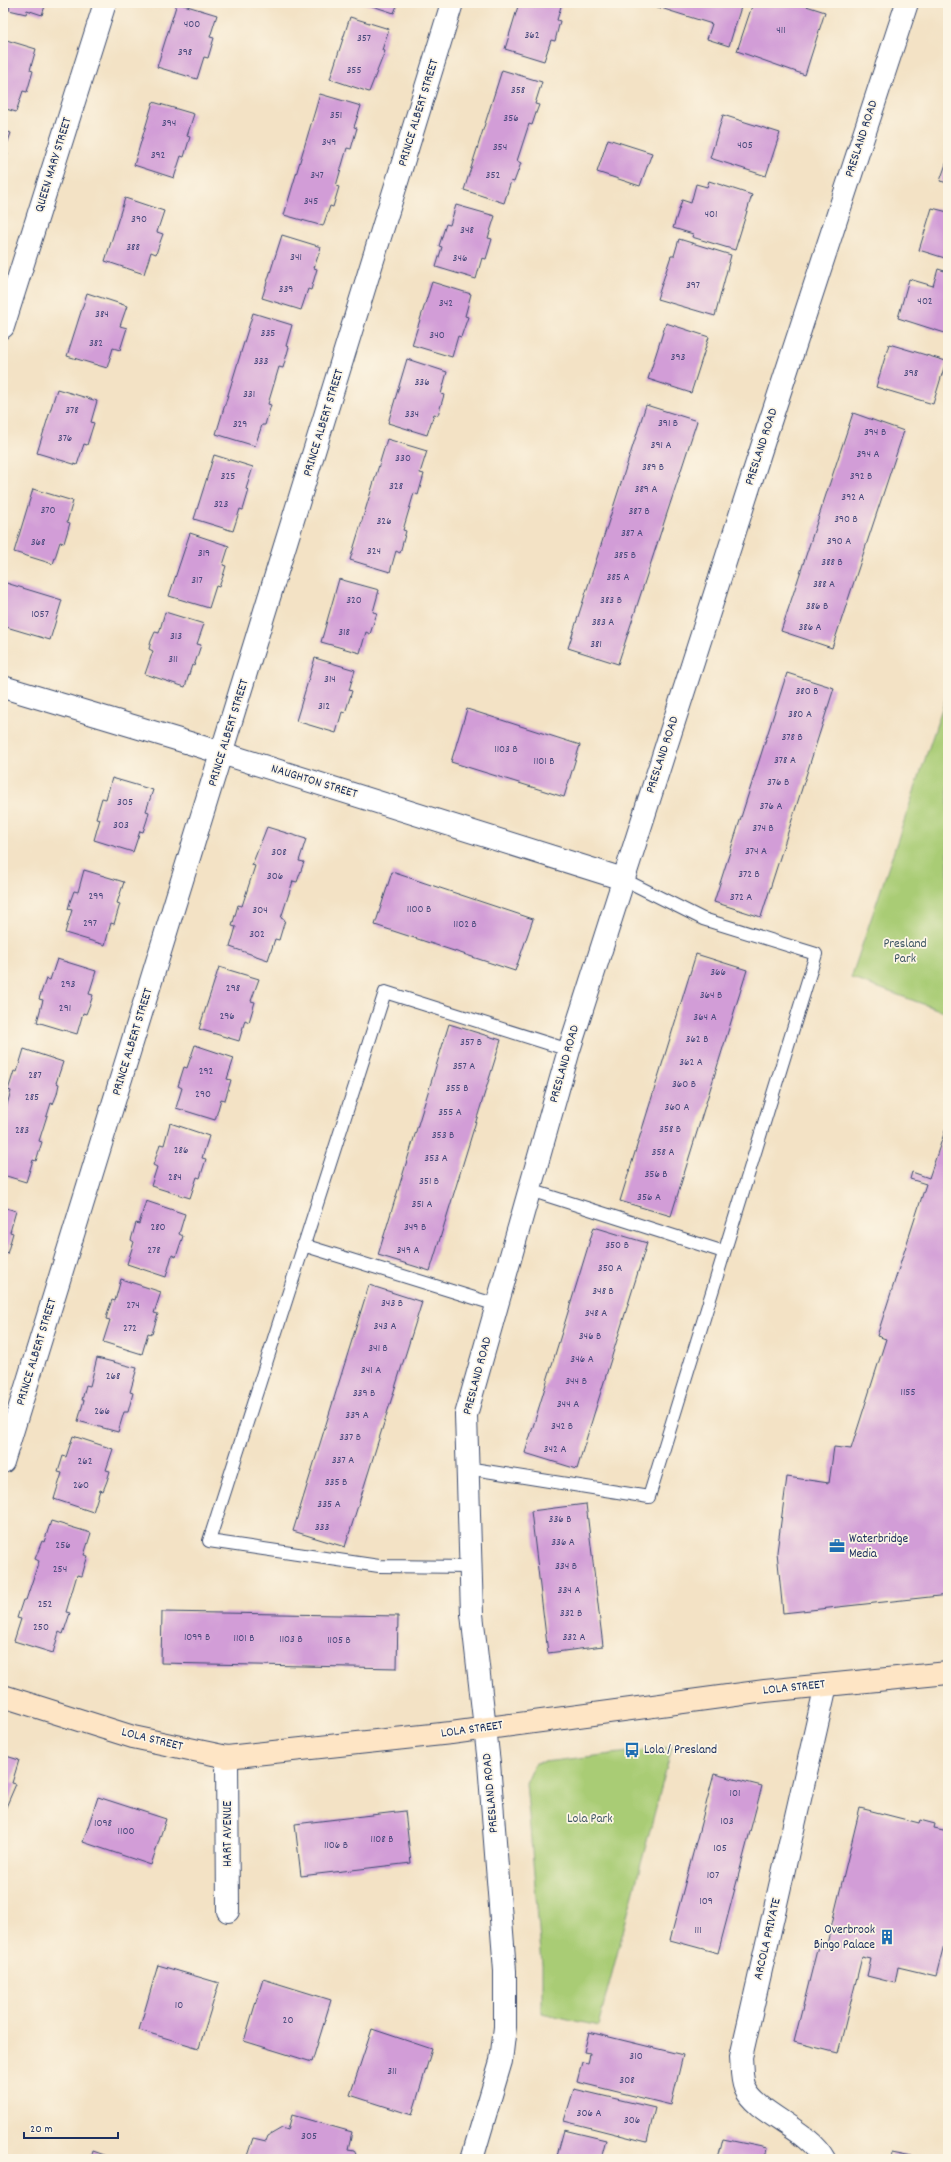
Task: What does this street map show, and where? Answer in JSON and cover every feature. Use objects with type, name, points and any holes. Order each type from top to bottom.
[{"type":"street","name":"QUEEN MARY STREET","points":[[3,327],[105,3]]},
{"type":"street","name":"PRINCE ALBERT STREET","points":[[3,1462],[223,753],[452,3]]},
{"type":"street","name":"PRESLAND ROAD","points":[[472,2159],[502,2061],[505,2027],[504,1958],[486,1728],[472,1614],[466,1415],[569,1050],[907,3]]},
{"type":"street","name":"NAUGHTON STREET","points":[[3,687],[223,753],[623,879]]},
{"type":"street","name":"LOLA STREET","points":[[3,1696],[133,1738],[227,1758],[486,1728],[765,1691],[948,1673]]},
{"type":"street","name":"ARCOLA PRIVATE","points":[[824,2159],[807,2138],[756,2102],[746,2089],[741,2057],[826,1685]]},
{"type":"street","name":"HART AVENUE","points":[[227,1758],[228,1911]]},
{"type":"lane","points":[[467,1468],[649,1497],[816,954],[703,919],[623,879]]},
{"type":"lane","points":[[470,1567],[379,1566],[209,1541],[385,992],[569,1050]]},
{"type":"lane","points":[[530,1190],[724,1252]]},
{"type":"lane","points":[[303,1245],[497,1305]]},
{"type":"green space","name":"Presland Park","points":[[948,691],[948,1013],[851,978]]},
{"type":"green space","name":"Lola Park","points":[[672,1747],[598,2026],[542,2013],[542,1964],[526,1783],[535,1763]]},
{"type":"building","points":[[5,3],[46,3],[42,15],[27,10],[26,14],[9,10],[10,5]]},
{"type":"building","points":[[177,3],[217,15],[210,37],[214,38],[208,58],[204,57],[197,79],[157,67]]},
{"type":"building","points":[[363,3],[398,3],[394,13]]},
{"type":"building","points":[[519,3],[562,3],[557,20],[560,21],[555,41],[551,40],[544,61],[505,49]]},
{"type":"building","points":[[651,3],[727,3],[741,7],[729,46],[707,39],[712,24],[651,5]]},
{"type":"building","points":[[753,3],[797,3],[825,12],[805,75],[737,51]]},
{"type":"building","points":[[350,17],[389,29],[382,50],[385,51],[369,92],[330,79]]},
{"type":"building","points":[[3,39],[36,49],[30,70],[33,71],[27,92],[23,91],[16,112],[3,108]]},
{"type":"building","points":[[502,70],[542,82],[535,104],[539,105],[532,125],[529,124],[517,161],[521,163],[514,182],[511,181],[504,203],[464,190]]},
{"type":"building","points":[[320,94],[361,106],[354,127],[357,128],[351,149],[347,148],[336,186],[339,187],[333,207],[330,206],[323,226],[284,215]]},
{"type":"building","points":[[153,102],[194,114],[187,136],[190,137],[184,157],[181,156],[174,178],[134,165]]},
{"type":"building","points":[[723,115],[780,133],[766,176],[710,158]]},
{"type":"building","points":[[3,130],[11,133],[4,153],[8,154],[3,168]]},
{"type":"building","points":[[608,139],[652,153],[640,186],[597,172]]},
{"type":"building","points":[[948,158],[948,183],[940,181]]},
{"type":"building","points":[[709,181],[752,195],[735,250],[692,237],[693,234],[673,228],[682,200],[691,203],[696,184],[707,187]]},
{"type":"building","points":[[125,198],[164,211],[157,232],[163,234],[156,254],[151,252],[144,274],[105,261]]},
{"type":"building","points":[[456,205],[495,216],[488,238],[492,239],[486,259],[482,258],[476,279],[436,267],[442,247],[439,246],[446,224],[450,225]]},
{"type":"building","points":[[932,208],[948,212],[948,259],[919,250]]},
{"type":"building","points":[[282,235],[321,247],[314,268],[317,269],[311,290],[308,289],[301,310],[262,298]]},
{"type":"building","points":[[679,239],[731,255],[715,316],[657,299],[671,256],[674,256]]},
{"type":"building","points":[[938,269],[948,272],[948,334],[898,318],[909,279],[933,286]]},
{"type":"building","points":[[432,282],[471,294],[465,316],[468,317],[461,337],[458,336],[452,357],[412,345]]},
{"type":"building","points":[[87,293],[127,306],[120,326],[127,328],[120,350],[113,348],[107,368],[67,356]]},
{"type":"building","points":[[253,313],[292,325],[286,346],[289,347],[283,368],[279,367],[268,404],[271,405],[265,425],[262,425],[255,446],[216,434]]},
{"type":"building","points":[[666,323],[709,337],[691,393],[648,379]]},
{"type":"building","points":[[889,344],[946,361],[933,404],[876,387]]},
{"type":"building","points":[[407,359],[447,372],[441,394],[444,395],[438,415],[434,414],[427,435],[388,423]]},
{"type":"building","points":[[57,389],[97,401],[91,422],[94,423],[87,445],[84,444],[77,465],[37,453]]},
{"type":"building","points":[[646,405],[697,421],[618,664],[568,648]]},
{"type":"building","points":[[853,413],[904,431],[832,648],[781,631]]},
{"type":"building","points":[[387,439],[427,451],[420,473],[424,474],[418,495],[414,493],[403,530],[406,531],[400,553],[396,551],[390,572],[350,560]]},
{"type":"building","points":[[214,455],[253,467],[246,489],[249,490],[243,510],[240,509],[233,531],[194,519]]},
{"type":"building","points":[[33,489],[73,501],[67,522],[70,523],[64,543],[60,542],[53,564],[14,552]]},
{"type":"building","points":[[190,533],[229,546],[223,565],[226,566],[223,576],[219,587],[216,586],[209,608],[169,596]]},
{"type":"building","points":[[339,579],[379,590],[373,612],[377,613],[370,634],[366,632],[360,653],[321,642]]},
{"type":"building","points":[[3,582],[62,600],[50,640],[3,626]]},
{"type":"building","points":[[165,612],[204,624],[197,644],[201,645],[194,666],[192,665],[185,687],[145,674],[153,651],[149,649],[151,641],[155,632],[159,633]]},
{"type":"building","points":[[315,658],[355,670],[349,690],[352,691],[345,713],[342,712],[336,733],[296,721]]},
{"type":"building","points":[[787,673],[834,688],[761,917],[714,902]]},
{"type":"building","points":[[467,709],[580,745],[564,797],[451,762]]},
{"type":"building","points":[[112,778],[153,790],[146,811],[149,812],[147,820],[143,832],[140,831],[133,852],[94,840],[100,819],[96,818],[102,798],[106,799]]},
{"type":"building","points":[[267,827],[306,839],[299,861],[304,862],[297,882],[293,881],[281,918],[285,920],[279,940],[275,939],[268,960],[230,947],[236,927],[232,926],[238,905],[242,906],[255,866],[252,865]]},
{"type":"building","points":[[84,870],[124,882],[117,903],[120,904],[114,924],[111,923],[105,945],[65,933],[72,910],[68,909],[70,902],[74,891],[78,892]]},
{"type":"building","points":[[392,872],[533,919],[515,971],[375,925]]},
{"type":"building","points":[[696,954],[747,970],[671,1216],[620,1201]]},
{"type":"building","points":[[57,959],[96,971],[89,994],[93,995],[86,1014],[83,1013],[77,1034],[37,1022],[43,1000],[39,999],[46,979],[50,980]]},
{"type":"building","points":[[219,967],[259,979],[251,1001],[255,1002],[249,1022],[245,1020],[239,1041],[199,1029]]},
{"type":"building","points":[[449,1024],[501,1040],[430,1271],[378,1255]]},
{"type":"building","points":[[195,1045],[234,1058],[227,1079],[231,1080],[225,1100],[221,1099],[215,1120],[176,1108],[182,1088],[178,1086],[184,1067],[187,1068]]},
{"type":"building","points":[[24,1049],[63,1062],[56,1083],[59,1084],[57,1094],[53,1104],[51,1103],[39,1141],[42,1142],[36,1161],[33,1160],[26,1182],[3,1175],[3,1118],[11,1091],[8,1090],[14,1071],[17,1072]]},
{"type":"building","points":[[948,1122],[948,1595],[783,1613],[777,1552],[787,1477],[829,1483],[834,1447],[851,1449],[886,1339],[877,1336],[926,1184],[910,1179],[912,1172],[929,1178]]},
{"type":"building","points":[[170,1123],[209,1136],[202,1158],[206,1159],[200,1178],[197,1177],[190,1198],[151,1186],[157,1167],[153,1165],[160,1144],[164,1145]]},
{"type":"building","points":[[146,1201],[185,1214],[179,1234],[183,1236],[176,1257],[172,1255],[166,1277],[127,1264],[134,1242],[131,1240],[136,1223],[139,1224]]},
{"type":"building","points":[[3,1207],[16,1211],[10,1232],[13,1233],[7,1254],[3,1253]]},
{"type":"building","points":[[594,1227],[647,1243],[577,1469],[525,1453]]},
{"type":"building","points":[[121,1279],[161,1292],[154,1313],[158,1314],[152,1334],[148,1333],[142,1354],[103,1342],[110,1320],[106,1319],[108,1311],[112,1300],[115,1301]]},
{"type":"building","points":[[369,1285],[422,1302],[345,1547],[293,1531]]},
{"type":"building","points":[[97,1358],[137,1368],[130,1392],[133,1393],[128,1412],[124,1412],[118,1432],[78,1421],[84,1400],[82,1400],[86,1385],[90,1386]]},
{"type":"building","points":[[73,1436],[113,1449],[106,1470],[110,1471],[107,1481],[103,1491],[100,1490],[93,1512],[54,1499],[62,1473],[58,1472],[63,1456],[66,1457]]},
{"type":"building","points":[[586,1504],[603,1646],[548,1653],[531,1511]]},
{"type":"building","points":[[51,1521],[91,1533],[84,1555],[88,1556],[82,1576],[77,1575],[66,1612],[70,1613],[63,1634],[59,1632],[53,1653],[14,1641],[21,1619],[17,1618],[23,1600],[26,1600],[39,1561],[35,1559],[42,1541],[44,1542]]},
{"type":"building","points":[[162,1612],[398,1616],[397,1668],[161,1663]]},
{"type":"building","points":[[3,1755],[19,1760],[12,1783],[16,1784],[3,1814]]},
{"type":"building","points":[[714,1774],[762,1786],[718,1953],[670,1940]]},
{"type":"building","points":[[98,1797],[166,1819],[151,1865],[83,1842]]},
{"type":"building","name":"Overbrook Bingo Palace","points":[[860,1808],[919,1823],[920,1820],[935,1824],[934,1828],[948,1831],[948,1929],[936,1976],[898,1967],[895,1983],[867,1976],[871,1959],[862,1957],[838,2053],[794,2042],[818,1946],[826,1948]]},
{"type":"building","points":[[405,1811],[411,1863],[301,1876],[295,1824]]},
{"type":"building","points":[[158,1965],[219,1983],[199,2048],[139,2030]]},
{"type":"building","points":[[263,1979],[331,2000],[312,2062],[244,2041]]},
{"type":"building","points":[[372,2029],[432,2049],[412,2115],[350,2095]]},
{"type":"building","points":[[589,2032],[683,2055],[671,2105],[577,2082],[582,2062],[588,2063],[589,2059],[590,2053],[584,2052]]},
{"type":"building","points":[[574,2089],[655,2108],[647,2142],[564,2121]]},
{"type":"building","points":[[292,2115],[352,2132],[348,2149],[354,2150],[358,2159],[246,2159],[253,2138],[266,2141],[268,2136],[282,2128],[288,2130]]},
{"type":"building","points":[[564,2130],[606,2140],[601,2159],[556,2159]]},
{"type":"building","points":[[723,2139],[767,2148],[765,2159],[718,2159]]},
{"type":"building","points":[[92,2151],[115,2159],[90,2159]]},
{"type":"building","points":[[891,2153],[916,2158],[916,2159],[890,2159]]},
{"type":"place","name":"Waterbridge Media","points":[[837,1546]]},
{"type":"place","name":"Lola / Presland","points":[[632,1750]]},
{"type":"place","name":"Overbrook Bingo Palace","points":[[887,1937]]}]
